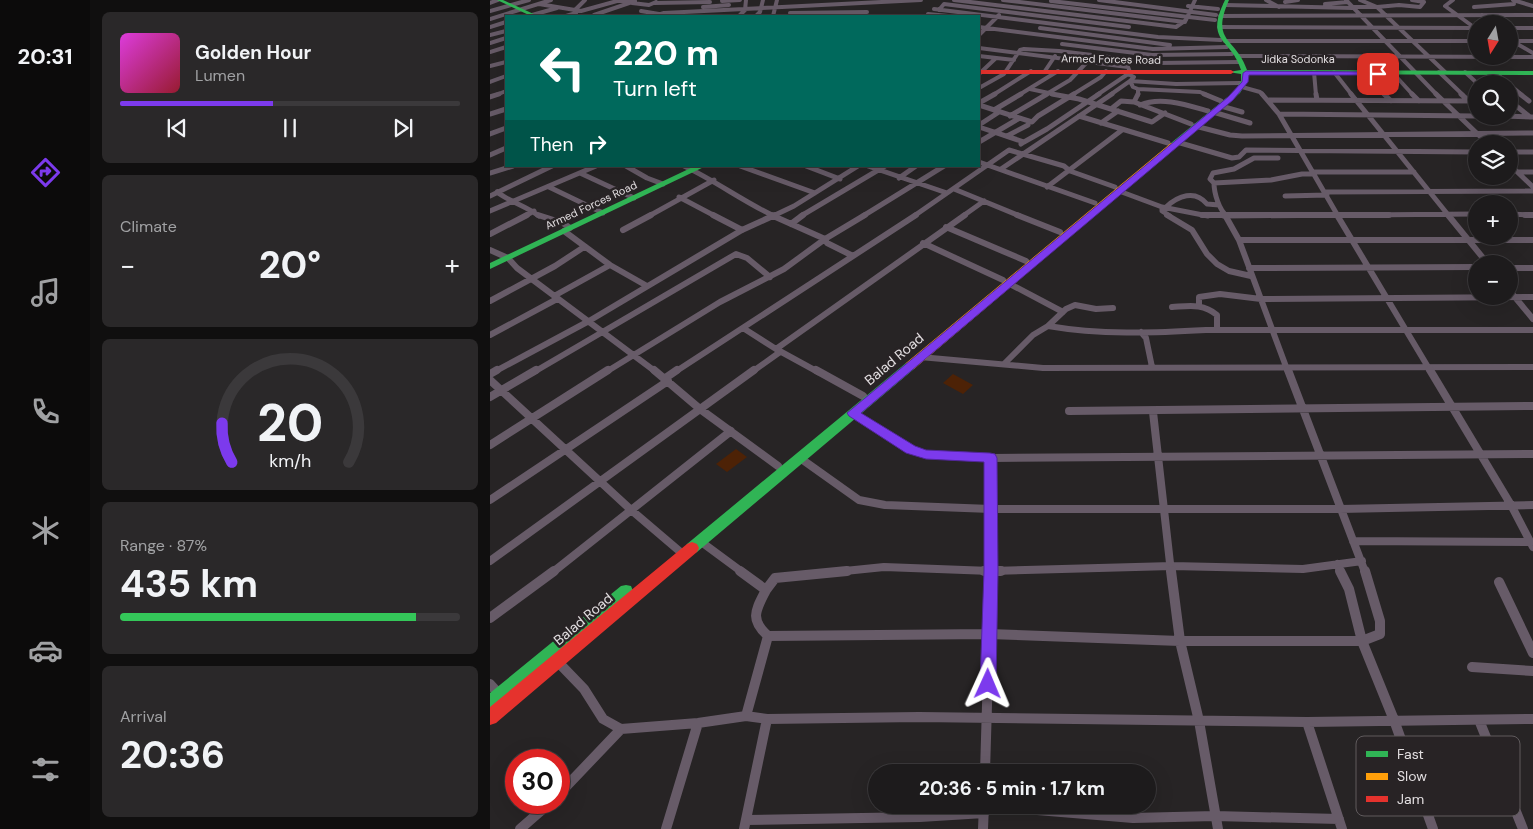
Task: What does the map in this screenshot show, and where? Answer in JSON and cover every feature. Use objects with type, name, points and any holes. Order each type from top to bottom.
[{"type":"main road","points":[[1220,12],[1237,64]]},
{"type":"main road","name":"Armed Forces Road","points":[[981,72],[1058,71],[1084,66],[1129,75],[1160,68],[1237,64]]},
{"type":"main road","name":"Jidka Sodonka","points":[[1237,64],[1315,72],[1532,75]]},
{"type":"main road","name":"Balad Road","points":[[490,717],[557,661],[778,466],[1005,282],[1216,107],[1237,64]]},
{"type":"main road","name":"Jidka Sodonka","points":[[1466,73],[1532,75]]},
{"type":"main road","name":"Armed Forces Road","points":[[490,266],[693,168]]},
{"type":"main road","name":"Balad Road","points":[[490,703],[680,552],[700,541],[920,357],[1060,232],[1117,189]]},
{"type":"street","points":[[490,18],[517,8],[529,0]]},
{"type":"street","points":[[490,11],[517,8],[551,0]]},
{"type":"street","points":[[576,10],[585,0]]},
{"type":"street","points":[[576,10],[627,0],[649,4],[672,4],[688,1],[791,3],[818,1],[848,4],[868,10]]},
{"type":"street","points":[[654,3],[660,0]]},
{"type":"street","points":[[731,2],[740,0]]},
{"type":"street","points":[[820,6],[838,0]]},
{"type":"street","points":[[805,3],[820,6],[819,8],[863,2],[922,0]]},
{"type":"street","points":[[948,0],[937,9],[968,12],[977,15]]},
{"type":"street","points":[[954,0],[1180,26],[1185,22],[1195,0],[1188,0]]},
{"type":"street","points":[[980,16],[998,0]]},
{"type":"street","points":[[1003,0],[1078,2],[1187,17],[1280,7],[1353,8],[1385,5],[1420,7],[1438,15],[1450,28]]},
{"type":"street","points":[[1045,71],[1062,44],[1095,0]]},
{"type":"street","points":[[1099,0],[1159,5],[1190,11],[1266,16],[1468,15]]},
{"type":"street","points":[[1007,136],[1030,124],[1038,116],[1101,77],[1113,51],[1146,0]]},
{"type":"street","points":[[1266,0],[1280,7]]},
{"type":"street","points":[[1286,2],[1298,0]]},
{"type":"street","points":[[1360,0],[1375,1],[1385,5]]},
{"type":"street","points":[[1365,0],[1377,7],[1399,27],[1468,100]]},
{"type":"street","points":[[1412,0],[1424,2],[1420,7]]},
{"type":"street","points":[[1452,0],[1445,6],[1468,22]]},
{"type":"street","points":[[539,4],[594,15],[634,1]]},
{"type":"street","points":[[682,12],[688,1]]},
{"type":"street","points":[[697,14],[701,1]]},
{"type":"street","points":[[818,1],[820,6]]},
{"type":"street","points":[[791,3],[790,15],[868,10],[905,1]]},
{"type":"street","points":[[948,15],[964,1]]},
{"type":"street","points":[[980,33],[1014,1]]},
{"type":"street","points":[[1003,30],[1029,1]]},
{"type":"street","points":[[1045,1],[1059,6],[1185,22]]},
{"type":"street","points":[[1019,32],[1045,1]]},
{"type":"street","points":[[1034,34],[1063,1]]},
{"type":"street","points":[[1075,54],[1078,46],[1113,1]]},
{"type":"street","points":[[1153,1],[1159,5]]},
{"type":"street","points":[[1305,8],[1314,1]]},
{"type":"street","points":[[1325,4],[1348,1],[1360,16],[1442,100],[1462,116],[1478,134]]},
{"type":"street","points":[[1481,1],[1483,7]]},
{"type":"street","points":[[669,9],[700,7],[716,2]]},
{"type":"street","points":[[711,15],[716,2]]},
{"type":"street","points":[[727,15],[731,2]]},
{"type":"street","points":[[740,15],[745,10],[746,2]]},
{"type":"street","points":[[757,15],[762,2]]},
{"type":"street","points":[[774,15],[776,2]]},
{"type":"street","points":[[1052,36],[1078,2]]},
{"type":"street","points":[[1010,116],[1070,80],[1092,56],[1128,2]]},
{"type":"street","points":[[1482,15],[1474,8],[1513,2],[1533,6]]},
{"type":"street","points":[[490,3],[517,8],[561,7]]},
{"type":"street","points":[[641,11],[659,14],[682,12],[697,14],[713,11],[774,8],[791,3]]},
{"type":"street","points":[[965,15],[979,3]]},
{"type":"street","points":[[568,15],[591,4]]},
{"type":"street","points":[[664,13],[672,4]]},
{"type":"street","points":[[944,4],[1128,27]]},
{"type":"street","points":[[1135,47],[1159,5]]},
{"type":"street","points":[[1184,5],[1220,12],[1273,27],[1468,28]]},
{"type":"street","points":[[1160,68],[1151,53],[1173,9]]},
{"type":"street","points":[[865,15],[868,10]]},
{"type":"street","points":[[928,14],[938,15]]},
{"type":"street","points":[[1411,15],[1425,27]]},
{"type":"street","points":[[1518,15],[1533,17]]},
{"type":"street","points":[[980,16],[1013,18],[1175,38],[1237,64],[1260,92],[1270,100],[1302,151],[1352,241],[1451,408],[1511,505],[1532,544],[1353,541]]},
{"type":"street","points":[[1266,16],[1273,27]]},
{"type":"street","points":[[1287,16],[1296,27]]},
{"type":"street","points":[[1312,16],[1318,27]]},
{"type":"street","points":[[1337,16],[1345,28]]},
{"type":"street","points":[[490,27],[505,22]]},
{"type":"street","points":[[1518,24],[1524,28]]},
{"type":"street","points":[[980,26],[1153,49],[1172,46]]},
{"type":"street","points":[[1040,28],[1156,42],[1237,64]]},
{"type":"street","points":[[1518,28],[1533,28]]},
{"type":"street","points":[[490,35],[505,31]]},
{"type":"street","points":[[490,43],[505,38]]},
{"type":"street","points":[[1172,46],[1175,38]]},
{"type":"street","points":[[490,500],[743,328],[954,189],[1009,150],[1047,129],[1129,75],[1176,84],[1237,64],[1385,41],[1468,41]]},
{"type":"street","points":[[1518,41],[1533,41]]},
{"type":"street","points":[[1062,44],[1237,64],[1400,56],[1533,57]]},
{"type":"street","points":[[1518,44],[1533,53]]},
{"type":"street","points":[[490,52],[505,47]]},
{"type":"street","points":[[980,48],[1053,58],[1084,66]]},
{"type":"street","points":[[980,54],[985,49]]},
{"type":"street","points":[[980,87],[1001,76],[1024,49],[1059,51],[1111,58],[1160,68]]},
{"type":"street","points":[[980,55],[1014,60]]},
{"type":"street","points":[[981,72],[996,58]]},
{"type":"street","points":[[490,66],[505,62]]},
{"type":"street","points":[[980,106],[1024,78],[1031,71]]},
{"type":"street","points":[[980,125],[996,111],[1058,71]]},
{"type":"street","points":[[1315,72],[1317,100]]},
{"type":"street","points":[[1334,72],[1468,238]]},
{"type":"street","points":[[1363,73],[1391,101]]},
{"type":"street","points":[[1393,73],[1419,101]]},
{"type":"street","points":[[1497,74],[1531,101]]},
{"type":"street","points":[[1129,75],[1133,87],[1138,89],[1200,92],[1216,107],[1250,123]]},
{"type":"street","points":[[1001,169],[1096,104],[1129,75]]},
{"type":"street","points":[[490,82],[505,76]]},
{"type":"street","points":[[1030,89],[1096,104],[1152,122],[1166,113]]},
{"type":"street","points":[[1134,102],[1138,95],[1138,89]]},
{"type":"street","points":[[490,96],[505,92]]},
{"type":"street","points":[[1111,109],[1121,100],[1134,102],[1193,125],[1230,135],[1533,133]]},
{"type":"street","points":[[1270,100],[1468,101]]},
{"type":"street","points":[[1140,105],[1144,102],[1160,101],[1242,112]]},
{"type":"street","points":[[1518,101],[1531,101]]},
{"type":"street","points":[[980,106],[1057,132]]},
{"type":"street","points":[[1518,108],[1532,118]]},
{"type":"street","points":[[490,114],[505,109]]},
{"type":"street","points":[[1101,123],[1118,111]]},
{"type":"street","points":[[1279,114],[1468,116]]},
{"type":"street","points":[[1079,116],[1122,130],[1232,158],[1238,157],[1246,150],[1468,152]]},
{"type":"street","points":[[1518,117],[1532,118]]},
{"type":"street","points":[[980,141],[1018,118]]},
{"type":"street","points":[[980,126],[1024,142]]},
{"type":"street","points":[[490,134],[505,128]]},
{"type":"street","points":[[1047,187],[1122,130]]},
{"type":"street","points":[[490,155],[505,148]]},
{"type":"street","points":[[1013,149],[1064,166],[1164,207],[1203,215],[1468,214]]},
{"type":"street","points":[[1284,151],[1277,160],[1254,158],[1234,168],[1213,173],[1210,179],[1214,183],[1214,190],[1219,205],[1223,213],[1228,216],[1239,240],[1319,455],[1362,561],[1380,627],[1380,634],[1362,641],[1180,641],[989,634],[768,636],[758,627],[754,614],[766,590],[775,578],[884,567],[991,571],[1172,566],[1302,569],[1321,568],[1362,561]]},
{"type":"street","points":[[1518,152],[1533,152]]},
{"type":"street","points":[[980,162],[1095,204]]},
{"type":"street","points":[[490,175],[510,167]]},
{"type":"street","points":[[490,196],[550,167]]},
{"type":"street","points":[[490,211],[594,167]]},
{"type":"street","points":[[628,167],[646,178],[663,184]]},
{"type":"street","points":[[743,167],[815,193]]},
{"type":"street","points":[[809,167],[840,179]]},
{"type":"street","points":[[490,374],[589,322],[742,230],[794,206],[857,167]]},
{"type":"street","points":[[870,167],[947,193]]},
{"type":"street","points":[[791,224],[809,210],[883,167]]},
{"type":"street","points":[[899,178],[915,167]]},
{"type":"street","points":[[490,445],[720,302],[784,269],[825,239],[942,167]]},
{"type":"street","points":[[693,168],[736,196],[825,239],[827,243],[853,256]]},
{"type":"street","points":[[1214,183],[1271,180],[1314,173],[1414,172]]},
{"type":"street","points":[[1518,172],[1533,172]]},
{"type":"street","points":[[1518,172],[1533,187]]},
{"type":"street","points":[[580,173],[634,198]]},
{"type":"street","points":[[623,230],[714,180]]},
{"type":"street","points":[[549,187],[602,213]]},
{"type":"street","points":[[954,189],[1060,232]]},
{"type":"street","points":[[1285,196],[1430,191],[1533,191]]},
{"type":"street","points":[[497,192],[507,200],[534,211],[541,218],[563,223],[567,230],[584,247],[610,266],[647,286]]},
{"type":"street","points":[[1219,205],[1207,204],[1204,197],[1193,194],[1172,200],[1162,211],[1193,231],[1203,248],[1218,264],[1234,274],[1368,268],[1468,267]]},
{"type":"street","points":[[680,198],[742,230]]},
{"type":"street","points":[[490,561],[700,409],[923,243],[984,201]]},
{"type":"street","points":[[490,234],[534,211]]},
{"type":"street","points":[[1518,214],[1533,215]]},
{"type":"street","points":[[946,227],[1026,261]]},
{"type":"street","points":[[1239,240],[1468,240]]},
{"type":"street","points":[[1518,240],[1533,240]]},
{"type":"street","points":[[923,243],[1063,312]]},
{"type":"street","points":[[490,301],[571,257],[584,247]]},
{"type":"street","points":[[490,250],[508,258],[556,298],[666,380],[700,409],[778,466]]},
{"type":"street","points":[[490,397],[736,254],[757,265],[770,277]]},
{"type":"street","points":[[490,335],[610,266]]},
{"type":"street","points":[[1518,268],[1533,268]]},
{"type":"street","points":[[1199,304],[1200,297],[1204,295],[1220,294],[1261,299],[1468,297]]},
{"type":"street","points":[[1518,297],[1533,297]]},
{"type":"street","points":[[1518,301],[1533,319]]},
{"type":"street","points":[[1172,307],[1199,304],[1217,315],[1217,330]]},
{"type":"street","points":[[1004,364],[1033,335],[1075,305],[1096,309],[1112,308]]},
{"type":"street","points":[[1048,326],[1077,331],[1141,332],[1217,330],[1533,330]]},
{"type":"street","points":[[743,328],[778,351],[863,396]]},
{"type":"street","points":[[1141,332],[1146,338],[1152,367]]},
{"type":"street","points":[[920,357],[1043,368],[1533,367]]},
{"type":"street","points":[[490,380],[599,481],[680,552]]},
{"type":"street","points":[[1069,411],[1153,412],[1303,408],[1533,406]]},
{"type":"street","points":[[1153,412],[1180,641],[1199,720],[1218,829]]},
{"type":"street","points":[[853,413],[911,450],[926,454],[990,458],[1533,454]]},
{"type":"street","points":[[490,618],[627,514],[630,509],[731,430]]},
{"type":"street","points":[[800,458],[859,500],[871,504],[991,509],[1340,509],[1533,505]]},
{"type":"street","points":[[985,764],[991,571],[990,458]]},
{"type":"street","points":[[700,541],[766,590]]},
{"type":"street","points":[[1337,564],[1349,589],[1362,641],[1400,736]]},
{"type":"street","points":[[1499,582],[1533,653]]},
{"type":"street","points":[[746,716],[768,636]]},
{"type":"street","points":[[557,661],[584,689],[603,719],[621,729],[698,723],[746,716],[767,719],[988,718],[1307,722],[1533,719]]},
{"type":"street","points":[[1472,667],[1533,671]]},
{"type":"street","points":[[490,684],[500,695]]},
{"type":"street","points":[[767,719],[745,825],[924,814]]},
{"type":"street","points":[[1479,720],[1485,736]]},
{"type":"street","points":[[1085,814],[1133,818],[1215,816],[1341,824],[1307,722]]},
{"type":"street","points":[[666,829],[698,723]]},
{"type":"street","points":[[570,782],[621,729]]},
{"type":"street","points":[[520,829],[537,814]]},
{"type":"street","points":[[983,829],[984,814]]},
{"type":"street","points":[[1429,816],[1434,829]]},
{"type":"street","points":[[1518,816],[1523,829]]},
{"type":"shaded area","points":[[953,374],[973,385],[963,394],[943,383]]},
{"type":"shaded area","points":[[736,449],[747,457],[727,472],[716,464]]},
{"type":"traffic: fast","points":[[499,0],[533,15]]},
{"type":"traffic: fast","points":[[1174,145],[1238,92],[1244,81],[1245,72],[1242,64],[1221,33],[1219,19],[1227,0]]},
{"type":"traffic: fast","points":[[1231,72],[1533,73]]},
{"type":"traffic: fast","points":[[490,266],[700,167]]},
{"type":"traffic: fast","points":[[692,548],[910,366]]},
{"type":"traffic: fast","points":[[490,703],[626,591]]},
{"type":"traffic: slow","points":[[910,366],[1174,145]]},
{"type":"traffic: jam","points":[[980,72],[1231,72]]},
{"type":"traffic: jam","points":[[490,717],[692,548]]},
{"type":"route","points":[[988,684],[991,571],[990,458],[926,454],[911,450],[853,413],[1238,92],[1245,82],[1246,73],[1378,74]]}]
